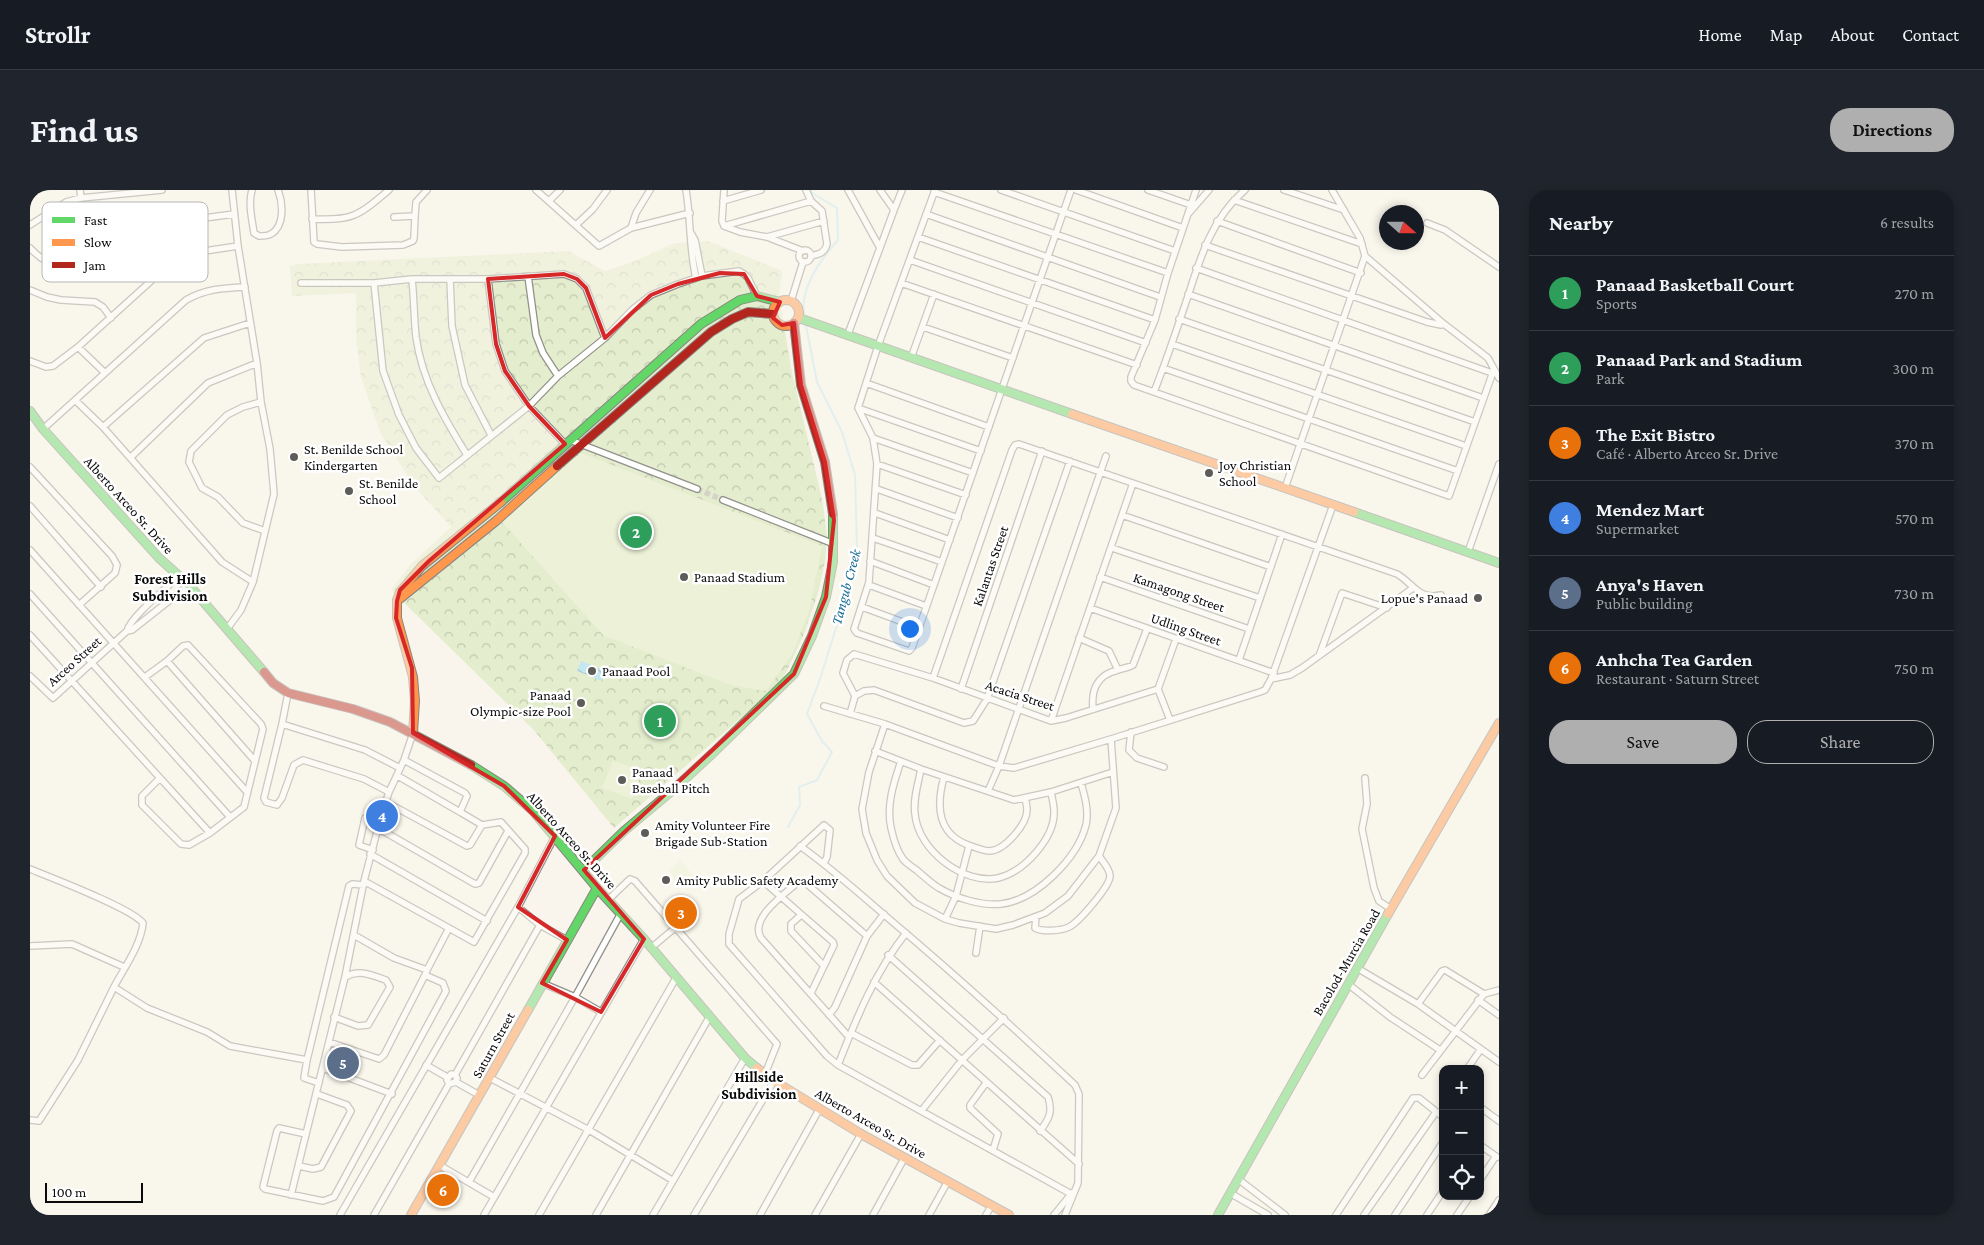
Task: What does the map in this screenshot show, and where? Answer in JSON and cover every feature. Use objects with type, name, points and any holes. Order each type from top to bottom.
[{"type":"street","points":[[80,190],[81,198]]},
{"type":"street","points":[[66,202],[81,198],[162,190]]},
{"type":"street","points":[[227,629],[241,610],[252,582],[274,494],[270,449],[244,287],[232,190]]},
{"type":"street","points":[[252,190],[250,199],[253,227],[256,235],[259,236],[270,234],[280,224],[281,202],[278,190]]},
{"type":"street","points":[[311,190],[315,243],[342,247],[403,245],[413,241],[416,230],[416,202],[427,190]]},
{"type":"street","points":[[312,219],[344,219],[357,215],[365,211],[388,190]]},
{"type":"street","points":[[536,190],[600,246],[631,228],[690,214]]},
{"type":"street","points":[[549,201],[560,190]]},
{"type":"street","points":[[576,225],[593,209],[607,190]]},
{"type":"street","points":[[631,228],[636,213],[650,190]]},
{"type":"street","points":[[686,190],[690,214],[692,258],[699,277]]},
{"type":"street","points":[[724,190],[722,221],[724,226]]},
{"type":"street","points":[[723,201],[761,190]]},
{"type":"street","points":[[803,262],[810,260],[811,256],[826,250],[827,244],[822,211],[811,201],[806,190]]},
{"type":"street","points":[[848,190],[880,248]]},
{"type":"street","points":[[880,190],[894,210]]},
{"type":"street","points":[[848,334],[902,190]]},
{"type":"street","points":[[1002,190],[1175,251]]},
{"type":"street","points":[[1071,190],[1064,212],[1056,234],[1040,279],[1002,389],[990,427],[912,648],[909,651],[857,633],[854,629],[869,585],[877,489],[877,464],[873,438],[858,408],[878,346],[935,191],[1056,234],[1168,273]]},
{"type":"street","points":[[1076,190],[1183,228]]},
{"type":"street","points":[[1148,190],[1191,205]]},
{"type":"street","points":[[1196,190],[1154,320],[1138,365],[1131,377],[1131,383],[1449,496],[1493,371]]},
{"type":"street","points":[[1188,214],[1209,190]]},
{"type":"street","points":[[1154,392],[1205,245],[1217,222],[1234,200],[1245,190]]},
{"type":"street","points":[[1284,190],[1344,210]]},
{"type":"street","points":[[1285,488],[1361,273],[1365,256],[1362,244],[1332,190]]},
{"type":"street","points":[[1234,200],[1362,244]]},
{"type":"street","points":[[724,226],[811,201]]},
{"type":"street","points":[[208,218],[234,214]]},
{"type":"street","points":[[926,214],[1160,297]]},
{"type":"street","points":[[394,217],[415,216]]},
{"type":"street","points":[[30,225],[42,218]]},
{"type":"street","points":[[767,237],[824,221]]},
{"type":"street","points":[[1217,222],[1361,273]]},
{"type":"street","points":[[1427,223],[1445,230],[1499,267]]},
{"type":"street","points":[[724,226],[807,250],[811,256]]},
{"type":"street","points":[[918,237],[1154,320]]},
{"type":"street","points":[[1205,245],[1427,322],[1444,324]]},
{"type":"street","points":[[208,250],[238,246]]},
{"type":"street","points":[[30,248],[42,259]]},
{"type":"street","points":[[803,250],[799,255],[803,262]]},
{"type":"street","points":[[1365,256],[1444,324],[1488,358],[1493,371],[1499,378]]},
{"type":"street","points":[[910,260],[1146,343]]},
{"type":"street","points":[[791,302],[803,262]]},
{"type":"street","points":[[1196,268],[1344,321],[1493,371]]},
{"type":"street","points":[[374,283],[383,371],[399,415],[416,448],[439,478],[528,406],[558,376],[604,338],[632,310],[652,296],[699,277],[738,271],[748,278],[757,296]]},
{"type":"street","points":[[301,283],[374,283],[412,279],[488,279],[564,274],[577,279],[586,288],[604,338]]},
{"type":"street","points":[[528,276],[536,335],[543,353],[558,376]]},
{"type":"street","points":[[412,279],[416,338],[425,374],[442,415],[466,456]]},
{"type":"street","points":[[450,279],[452,326],[465,385],[491,435]]},
{"type":"street","points":[[488,279],[496,344],[504,371],[528,406],[568,442],[698,489]]},
{"type":"street","points":[[30,361],[46,367],[53,366],[78,347],[150,282]]},
{"type":"street","points":[[901,283],[1138,365]]},
{"type":"street","points":[[43,429],[186,300],[200,292],[212,289],[244,287]]},
{"type":"street","points":[[30,290],[61,300],[95,302],[111,318]]},
{"type":"street","points":[[911,358],[934,294]]},
{"type":"street","points":[[1188,294],[1336,344],[1483,398]]},
{"type":"street","points":[[291,1195],[300,1166],[306,1134],[345,977],[371,852],[389,792],[398,776],[413,733],[415,701],[412,668],[396,618],[400,590],[429,561],[490,512],[701,324],[740,300],[757,296],[780,302],[791,302],[796,305],[799,311],[796,320],[801,385],[826,462],[834,520],[834,544],[826,597],[810,642],[794,674],[713,753],[624,831],[584,870]]},
{"type":"street","points":[[780,302],[775,307],[775,320],[782,325],[789,326],[796,320]]},
{"type":"street","points":[[397,601],[496,521],[580,445],[711,332],[748,312],[774,314]]},
{"type":"street","points":[[1179,319],[1475,422]]},
{"type":"street","points":[[796,320],[848,334],[911,358],[1499,563]]},
{"type":"street","points":[[103,427],[204,338],[250,323]]},
{"type":"street","points":[[923,327],[1013,358]]},
{"type":"street","points":[[1172,344],[1466,446]]},
{"type":"street","points":[[78,347],[104,372]]},
{"type":"street","points":[[131,457],[208,384],[257,363]]},
{"type":"street","points":[[1163,368],[1458,471]]},
{"type":"street","points":[[866,383],[990,427]]},
{"type":"street","points":[[75,400],[131,457],[222,562],[252,582]]},
{"type":"street","points":[[261,402],[243,407],[227,415],[191,451],[189,462],[202,488],[218,497],[244,523],[265,532]]},
{"type":"street","points":[[858,408],[981,451]]},
{"type":"street","name":"Alberto Arceo Sr. Drive","points":[[30,411],[43,429],[159,558],[189,585],[251,654],[273,683],[288,693],[354,709],[413,733],[457,756],[504,786],[533,811],[584,870],[597,888],[644,939],[745,1058],[774,1081],[861,1134],[1010,1215]]},
{"type":"street","points":[[873,438],[973,473]]},
{"type":"street","points":[[933,678],[1012,450],[1015,445],[1019,444],[1397,574],[1418,592],[1432,597],[1441,595]]},
{"type":"street","name":"Kalantas Street","points":[[961,689],[1042,451]]},
{"type":"street","points":[[988,791],[999,766],[1106,456]]},
{"type":"street","points":[[850,714],[855,696],[864,691],[874,690],[964,723],[973,721],[987,699],[1070,461]]},
{"type":"street","points":[[877,464],[966,495]]},
{"type":"street","points":[[1468,552],[1499,464]]},
{"type":"street","points":[[30,467],[112,556],[117,565],[115,573],[79,605]]},
{"type":"street","points":[[1050,721],[1100,577],[1112,548],[1133,483]]},
{"type":"street","points":[[877,489],[958,518]]},
{"type":"street","points":[[723,500],[834,544]]},
{"type":"street","points":[[824,706],[885,724],[999,766],[1014,768],[1111,740],[1260,692],[1265,690],[1272,676],[1333,505]]},
{"type":"street","points":[[30,506],[101,587]]},
{"type":"street","points":[[875,513],[950,540]]},
{"type":"street","points":[[1122,515],[1271,566]]},
{"type":"street","points":[[1239,660],[1282,534]]},
{"type":"street","points":[[873,538],[942,562]]},
{"type":"street","points":[[1112,548],[1260,598]]},
{"type":"street","points":[[30,550],[247,792]]},
{"type":"street","points":[[870,561],[934,584]]},
{"type":"street","points":[[127,631],[129,625],[138,614],[179,576]]},
{"type":"street","name":"Kamagong Street","points":[[1100,577],[1249,629]]},
{"type":"street","points":[[127,631],[132,630],[189,585]]},
{"type":"street","points":[[869,585],[926,606]]},
{"type":"street","points":[[1272,676],[1290,675],[1413,588]]},
{"type":"street","points":[[164,591],[172,599]]},
{"type":"street","points":[[1319,656],[1342,593],[1387,608]]},
{"type":"street","points":[[30,594],[230,816]]},
{"type":"street","points":[[862,607],[919,628]]},
{"type":"street","name":"Udling Street","points":[[1090,608],[1239,660],[1272,676]]},
{"type":"street","points":[[138,614],[144,620]]},
{"type":"street","points":[[1093,709],[1092,696],[1096,684],[1101,677],[1133,666],[1147,629]]},
{"type":"street","name":"Arceo Street","points":[[30,676],[52,698],[127,631]]},
{"type":"street","points":[[30,635],[210,833]]},
{"type":"street","points":[[1079,638],[1109,651],[1118,670]]},
{"type":"street","points":[[1170,720],[1158,690],[1176,639]]},
{"type":"street","points":[[145,677],[167,661],[182,646],[190,645],[261,724],[263,735],[244,807],[210,833],[189,845],[181,844],[142,805],[142,796],[160,778]]},
{"type":"street","name":"Acacia Street","points":[[855,696],[843,673],[847,660],[852,655],[933,678],[987,699],[1019,708],[1050,721],[1066,718],[1158,690]]},
{"type":"street","points":[[167,661],[255,761]]},
{"type":"street","points":[[288,693],[264,798],[266,802],[277,804],[282,798],[294,765],[302,760],[364,779],[389,792]]},
{"type":"street","name":"Bacolod-Murcia Road","points":[[1218,1215],[1391,908],[1499,723]]},
{"type":"street","points":[[282,724],[365,750],[400,768]]},
{"type":"street","points":[[885,724],[875,751],[864,792],[862,809],[866,833],[877,860],[887,876],[915,903],[945,919],[996,929],[1013,926],[1045,913],[1068,896],[1099,856],[1116,808],[1111,740]]},
{"type":"street","points":[[1131,732],[1129,750],[1133,755],[1164,767]]},
{"type":"street","points":[[875,751],[1014,800],[1081,784],[1113,772]]},
{"type":"street","points":[[404,760],[465,793],[467,796],[466,800],[460,812]]},
{"type":"street","points":[[901,761],[891,790],[890,826],[894,842],[903,859],[933,884],[956,896],[978,902],[1000,904],[1020,899],[1054,875],[1079,840],[1086,824],[1087,806],[1081,784]]},
{"type":"street","points":[[922,769],[915,800],[918,829],[932,851],[944,862],[962,872],[982,878],[999,878],[1029,862],[1048,832],[1054,812],[1051,792]]},
{"type":"street","points":[[319,1083],[304,1078],[349,886],[364,883],[474,942],[526,853],[525,849],[504,824],[499,821],[482,825],[398,776]]},
{"type":"street","points":[[944,776],[939,795],[939,810],[943,824],[961,842],[969,846],[992,851],[1005,843],[1024,822],[1027,810],[1026,798]]},
{"type":"street","points":[[1365,778],[1367,804],[1362,829],[1374,888],[1379,901],[1391,908]]},
{"type":"street","points":[[386,802],[467,846],[470,846],[482,825]]},
{"type":"street","points":[[380,820],[369,816],[365,818],[359,845],[487,921]]},
{"type":"street","points":[[824,863],[827,857],[830,830],[827,826],[822,825],[763,881],[739,899],[729,934],[729,944],[827,1056],[838,1065],[1073,1193]]},
{"type":"street","points":[[378,828],[475,884],[479,883],[508,831]]},
{"type":"street","points":[[340,1215],[518,906],[555,836]]},
{"type":"street","points":[[800,846],[824,863],[1004,1018],[1078,1089],[1078,1183],[1065,1215]]},
{"type":"street","points":[[945,919],[956,896],[969,846]]},
{"type":"street","points":[[1036,917],[1035,928],[1040,931],[1068,928],[1082,917],[1109,882],[1109,872],[1099,856]]},
{"type":"street","points":[[30,869],[124,910],[142,923],[142,930],[78,1060],[39,1121],[30,1120]]},
{"type":"street","points":[[608,900],[632,879],[676,927],[777,1044],[765,1074]]},
{"type":"street","points":[[763,881],[833,942],[834,945],[811,993]]},
{"type":"street","points":[[867,936],[807,884],[801,882],[797,883],[782,896],[761,917],[759,935],[829,1015],[850,1035],[912,1065],[918,1065],[940,1040]]},
{"type":"street","name":"Saturn Street","points":[[411,1215],[597,888]]},
{"type":"street","points":[[518,906],[540,924],[567,940]]},
{"type":"street","points":[[469,1182],[575,998],[621,913]]},
{"type":"street","points":[[829,1015],[835,1007],[867,936],[884,914]]},
{"type":"street","points":[[801,915],[791,924],[790,932],[824,966]]},
{"type":"street","points":[[374,1215],[457,1078],[455,1075],[540,924]]},
{"type":"street","points":[[976,952],[980,926]]},
{"type":"street","points":[[651,948],[676,927]]},
{"type":"street","points":[[329,1042],[379,1059],[384,1056],[449,928]]},
{"type":"street","points":[[838,1065],[874,982],[888,956],[906,933]]},
{"type":"street","points":[[306,1134],[279,1128],[263,1186],[268,1190],[323,1202],[334,1197],[392,1094],[446,991],[444,983],[426,972],[394,958],[354,935]]},
{"type":"street","points":[[484,1215],[644,939]]},
{"type":"street","points":[[30,946],[72,944],[124,967]]},
{"type":"street","points":[[888,956],[1048,1097],[1051,1105],[1051,1115],[1040,1131]]},
{"type":"street","points":[[1357,968],[1418,1004],[1499,1062]]},
{"type":"street","points":[[1418,1004],[1442,971],[1445,970],[1484,994]]},
{"type":"street","points":[[334,1017],[358,1026],[368,1025],[390,987],[386,980],[363,972],[352,973],[345,977]]},
{"type":"street","points":[[539,1215],[676,978]]},
{"type":"street","points":[[874,982],[1079,1164]]},
{"type":"street","points":[[542,983],[601,1012]]},
{"type":"street","points":[[1348,984],[1390,1017],[1440,1050]]},
{"type":"street","points":[[114,987],[147,1008],[206,1032],[230,1046],[308,1060]]},
{"type":"street","points":[[1422,1075],[1478,1000],[1484,994],[1499,990]]},
{"type":"street","points":[[1478,1000],[1499,1015]]},
{"type":"street","points":[[596,1215],[710,1016]]},
{"type":"street","points":[[922,1110],[962,1060],[1004,1018]]},
{"type":"street","points":[[1470,1065],[1481,1049]]},
{"type":"street","points":[[652,1215],[745,1058]]},
{"type":"street","points":[[426,1065],[448,1077]]},
{"type":"street","points":[[323,1068],[392,1094]]},
{"type":"street","points":[[448,1077],[451,1074],[455,1075]]},
{"type":"street","points":[[448,1077],[446,1080],[479,1095]]},
{"type":"street","points":[[490,1078],[589,1130],[672,1180]]},
{"type":"street","points":[[694,1215],[774,1081]]},
{"type":"street","points":[[986,1083],[970,1105],[970,1108],[998,1134],[993,1150]]},
{"type":"street","points":[[300,1166],[313,1169],[321,1167],[351,1111],[347,1105],[317,1094]]},
{"type":"street","points":[[1336,1215],[1413,1098],[1419,1098],[1439,1114]]},
{"type":"street","points":[[760,1215],[820,1108]]},
{"type":"street","points":[[1484,1110],[1499,1121]]},
{"type":"street","points":[[1364,1215],[1436,1112]]},
{"type":"street","points":[[815,1215],[861,1134]]},
{"type":"street","points":[[1395,1215],[1439,1148]]},
{"type":"street","points":[[1484,1148],[1497,1157],[1484,1175]]},
{"type":"street","points":[[872,1215],[905,1157]]},
{"type":"street","points":[[439,1165],[494,1197]]},
{"type":"street","points":[[1238,1179],[1284,1215]]},
{"type":"street","points":[[929,1215],[948,1181]]},
{"type":"street","points":[[1054,1215],[1073,1193]]},
{"type":"street","points":[[1230,1193],[1268,1215]]},
{"type":"street","points":[[1252,1205],[1258,1195]]},
{"type":"street","points":[[1427,1215],[1439,1198]]},
{"type":"street","points":[[1457,1215],[1467,1200]]},
{"type":"street","points":[[1489,1215],[1499,1200]]},
{"type":"street","points":[[986,1215],[992,1205]]},
{"type":"highlighted area","points":[[720,273],[744,274],[757,296],[780,302],[773,318],[782,325],[794,323],[801,385],[825,462],[834,520],[826,597],[794,674],[584,870],[644,939],[601,1012],[542,983],[567,940],[518,907],[555,836],[504,786],[413,733],[412,668],[396,618],[397,601],[400,590],[429,561],[565,444],[529,406],[505,371],[496,344],[488,279],[564,274],[577,279],[586,288],[605,338],[651,295],[678,284]]},
{"type":"green space","points":[[708,241],[782,271],[779,296],[792,373],[823,503],[827,537],[825,562],[818,593],[804,634],[778,686],[614,828],[533,729],[391,590],[410,565],[451,527],[414,486],[380,432],[361,377],[356,337],[356,293],[292,296],[290,266],[299,264],[568,251],[605,271],[635,261],[675,243]]},
{"type":"green space","name":"Panaad Stadium","points":[[581,453],[822,546],[810,608],[793,653],[766,691],[730,685],[603,635],[501,521]]},
{"type":"green space","name":"Panaad Baseball Pitch","points":[[613,760],[642,772],[632,799],[602,788]]},
{"type":"green space","points":[[680,860],[698,881],[687,891],[669,871]]},
{"type":"water","name":"Panaad Pool","points":[[581,661],[606,671],[602,681],[577,671]]},
{"type":"waterway","name":"Tangub Creek","points":[[804,314],[805,294],[809,284],[819,264],[838,240],[837,208],[812,193],[811,190]]},
{"type":"waterway","name":"Tangub Creek","points":[[788,827],[800,805],[799,787],[817,780],[832,752],[822,741],[807,714],[848,590],[857,548],[855,475],[842,432],[817,382],[806,326]]},
{"type":"tunnel","points":[[697,489],[723,500]]},
{"type":"traffic: fast","points":[[501,502],[701,324],[740,300],[757,296],[780,302]]},
{"type":"traffic: fast","points":[[799,318],[1072,414]]},
{"type":"traffic: fast","points":[[30,411],[43,429],[159,558],[189,585],[264,672]]},
{"type":"traffic: fast","points":[[1354,512],[1499,563]]},
{"type":"traffic: fast","points":[[584,870],[624,831],[713,753],[794,674],[812,636],[826,597],[833,562],[833,514]]},
{"type":"traffic: fast","points":[[471,765],[504,786],[533,811],[597,888],[644,939],[745,1058],[757,1068]]},
{"type":"traffic: fast","points":[[528,1010],[597,888]]},
{"type":"traffic: fast","points":[[1218,1215],[1388,914]]},
{"type":"traffic: slow","points":[[786,300],[795,304],[799,313],[795,322],[786,326],[777,322],[773,313],[777,304],[786,300]]},
{"type":"traffic: slow","points":[[1072,414],[1354,512]]},
{"type":"traffic: slow","points":[[397,601],[496,521],[557,466]]},
{"type":"traffic: slow","points":[[413,733],[415,701],[413,677],[397,618],[397,600],[400,592],[422,566],[501,502]]},
{"type":"traffic: slow","points":[[1388,914],[1499,723]]},
{"type":"traffic: slow","points":[[411,1215],[528,1010]]},
{"type":"traffic: slow","points":[[757,1068],[774,1081],[861,1134],[1009,1215]]},
{"type":"traffic: jam","points":[[557,466],[711,332],[748,312],[773,314]]},
{"type":"traffic: jam","points":[[794,323],[801,385],[825,462],[833,514]]},
{"type":"traffic: jam","points":[[264,672],[273,683],[288,693],[353,709],[390,722],[471,765]]},
{"type":"place","name":"St. Benilde School Kindergarten","points":[[294,457]]},
{"type":"place","name":"Joy Christian School","points":[[1209,473]]},
{"type":"place","name":"St. Benilde School","points":[[349,491]]},
{"type":"place","name":"Panaad Park and Stadium","points":[[636,532]]},
{"type":"place","name":"Panaad Stadium","points":[[684,577]]},
{"type":"place","name":"Lopue's Panaad","points":[[1478,598]]},
{"type":"place","name":"Panaad Pool","points":[[592,671]]},
{"type":"place","name":"Panaad Olympic-size Pool","points":[[581,703]]},
{"type":"place","name":"Panaad Basketball Court","points":[[660,721]]},
{"type":"place","name":"Panaad Baseball Pitch","points":[[622,780]]},
{"type":"place","name":"Mendez Mart","points":[[382,816]]},
{"type":"place","name":"Amity Volunteer Fire Brigade Sub-Station","points":[[645,833]]},
{"type":"place","name":"Amity Public Safety Academy","points":[[666,880]]},
{"type":"place","name":"The Exit Bistro","points":[[681,913]]},
{"type":"place","name":"Anya's Haven","points":[[343,1063]]},
{"type":"place","name":"Anhcha Tea Garden","points":[[443,1190]]},
{"type":"district","name":"Forest Hills Subdivision","points":[[170,588]]},
{"type":"district","name":"Hillside Subdivision","points":[[759,1086]]}]
